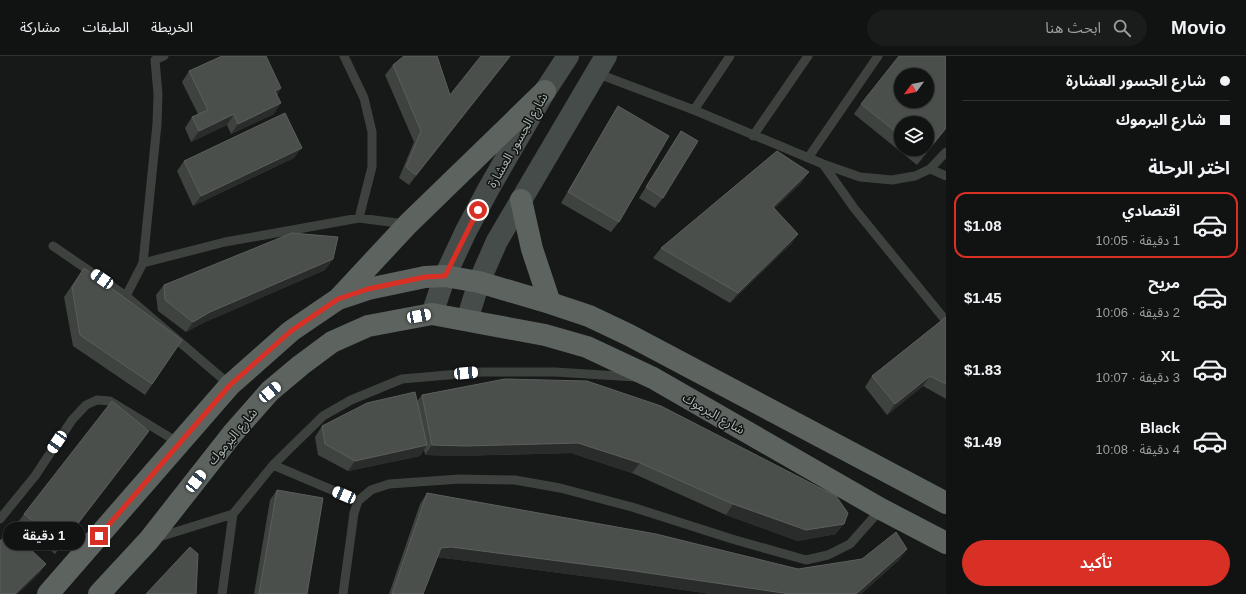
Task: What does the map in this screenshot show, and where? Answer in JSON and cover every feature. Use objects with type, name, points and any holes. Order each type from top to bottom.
[{"type":"highway","points":[[48,594],[230,385],[291,331],[338,299],[408,224],[545,91]]},
{"type":"highway","points":[[521,200],[532,249],[550,304]]},
{"type":"highway","points":[[338,299],[368,289],[425,277],[445,276],[479,282],[589,316],[629,335],[946,503]]},
{"type":"highway","name":"شارع اليرموك","points":[[99,594],[149,540],[233,433],[270,392],[302,365],[332,342],[368,326],[432,314],[545,335],[587,347],[652,378],[881,508],[946,543]]},
{"type":"main road","name":"شارع الجسور العشارة","points":[[432,314],[445,276],[466,231],[545,91],[568,56]]},
{"type":"main road","points":[[467,320],[479,282],[497,241],[601,64]]},
{"type":"lane","points":[[126,296],[143,263],[157,124],[158,94],[153,58],[164,56]]},
{"type":"lane","points":[[344,56],[364,98],[372,132],[372,167],[358,218]]},
{"type":"lane","points":[[694,110],[730,56]]},
{"type":"lane","points":[[754,136],[808,56]]},
{"type":"lane","points":[[808,158],[878,56]]},
{"type":"lane","points":[[601,64],[694,110],[808,158],[860,177],[892,180],[915,176],[930,169],[946,152]]},
{"type":"lane","points":[[823,164],[854,208],[946,321]]},
{"type":"lane","points":[[930,169],[946,176]]},
{"type":"lane","points":[[143,263],[225,242],[358,218],[408,224]]},
{"type":"lane","points":[[53,246],[126,296],[230,385]]},
{"type":"lane","points":[[222,594],[233,514],[273,465],[323,416],[351,400],[402,380],[482,372],[555,372],[652,378]]},
{"type":"lane","points":[[0,519],[35,476],[72,420],[86,405],[97,400],[110,401],[179,443]]},
{"type":"lane","points":[[273,465],[358,501]]},
{"type":"lane","points":[[343,594],[354,513],[358,501],[371,490],[389,484],[460,479],[515,480],[560,488],[632,507],[732,539],[806,560],[828,555],[850,544],[881,508]]},
{"type":"lane","points":[[149,540],[233,514]]},
{"type":"building","points":[[222,56],[266,56],[281,88],[275,91],[281,103],[238,124],[234,114],[199,131],[192,117],[208,110],[189,71]]},
{"type":"building","points":[[404,56],[437,56],[450,95],[481,56],[510,56],[416,175],[406,167],[421,131],[393,65]]},
{"type":"building","points":[[899,56],[946,56],[946,128],[934,143],[934,116],[894,116],[894,130],[861,104]]},
{"type":"building","points":[[618,106],[669,136],[619,222],[568,192]]},
{"type":"building","points":[[285,113],[302,148],[201,196],[184,161]]},
{"type":"building","points":[[681,131],[698,141],[663,198],[646,187]]},
{"type":"building","points":[[777,151],[809,172],[773,207],[798,234],[738,293],[661,248]]},
{"type":"building","points":[[292,233],[338,237],[333,259],[210,312],[193,322],[165,300],[164,285]]},
{"type":"building","points":[[84,268],[182,340],[152,384],[80,335],[72,287]]},
{"type":"building","points":[[946,317],[946,384],[930,376],[895,404],[872,376]]},
{"type":"building","points":[[505,379],[587,381],[661,406],[836,496],[848,513],[844,524],[806,530],[733,504],[640,463],[578,443],[466,446],[432,445],[422,395]]},
{"type":"building","points":[[415,392],[427,445],[355,461],[325,444],[322,426],[367,403]]},
{"type":"building","points":[[112,401],[149,431],[62,544],[24,514]]},
{"type":"building","points":[[277,490],[323,498],[307,594],[259,594]]},
{"type":"building","points":[[427,493],[656,534],[798,569],[862,559],[896,532],[907,549],[856,594],[790,594],[628,570],[451,547],[441,548],[423,594],[392,594]]},
{"type":"building","points":[[10,530],[46,564],[15,594],[0,594],[0,541]]},
{"type":"building","points":[[190,547],[198,554],[196,594],[146,594]]},
{"type":"route","points":[[99,536],[230,385],[291,331],[338,299],[368,289],[391,284],[425,277],[445,276],[466,231],[478,210]]}]
